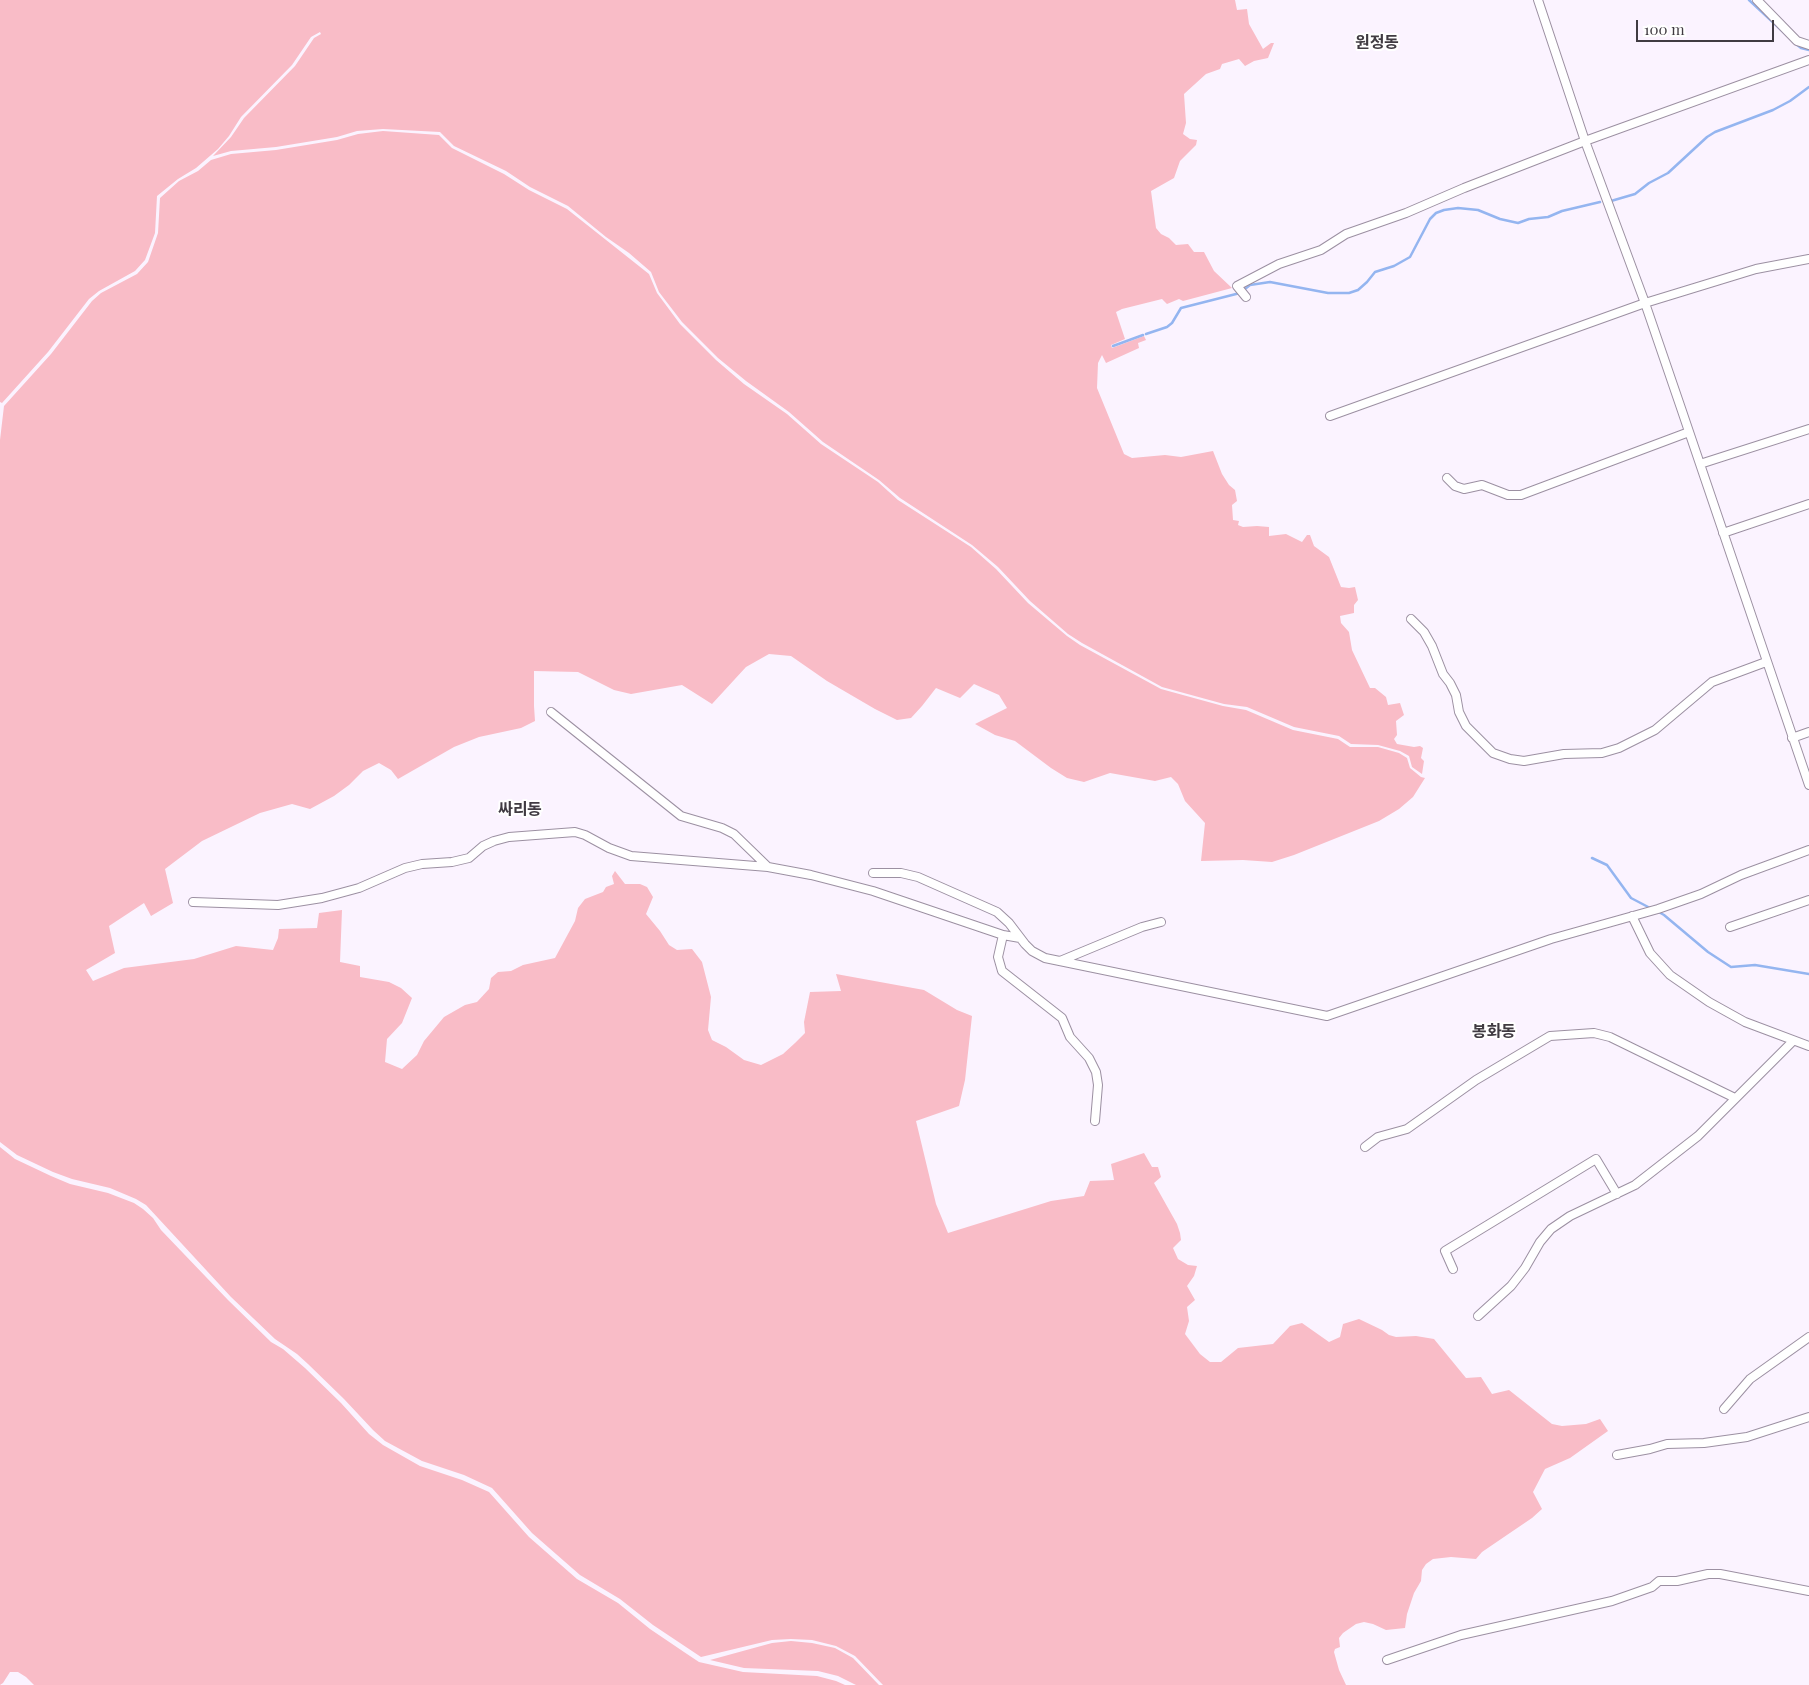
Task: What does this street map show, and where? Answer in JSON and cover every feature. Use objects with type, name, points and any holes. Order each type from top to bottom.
[{"type":"street","points":[[1538,0],[1585,142],[1645,304],[1809,785]]},
{"type":"street","points":[[1756,0],[1797,41],[1809,46]]},
{"type":"street","points":[[1246,297],[1237,286],[1279,264],[1321,250],[1346,234],[1406,213],[1464,188],[1585,142],[1809,60]]},
{"type":"street","points":[[1330,416],[1645,304],[1756,269],[1809,258]]},
{"type":"street","points":[[1700,464],[1809,428]]},
{"type":"street","points":[[1447,478],[1455,486],[1464,489],[1482,485],[1508,495],[1521,495],[1689,432]]},
{"type":"street","points":[[1723,533],[1809,504]]},
{"type":"street","points":[[1412,619],[1424,632],[1432,646],[1443,674],[1456,695],[1459,712],[1466,726],[1493,753],[1510,759],[1524,761],[1564,754],[1602,753],[1619,748],[1655,730],[1712,682],[1766,662]]},
{"type":"street","points":[[550,712],[681,816],[722,828],[734,834],[768,866]]},
{"type":"street","points":[[1792,738],[1809,732]]},
{"type":"street","points":[[193,902],[278,905],[322,898],[359,888],[405,868],[469,858],[483,846],[509,837],[575,832],[631,856],[768,866],[812,875],[873,891],[1003,935],[1020,938]]},
{"type":"street","points":[[873,873],[901,873],[918,878],[997,912],[1009,923],[1032,952],[1045,958],[1326,1016],[1551,938],[1658,909],[1701,894],[1741,875],[1809,850]]},
{"type":"street","points":[[1730,927],[1809,900]]},
{"type":"street","points":[[1632,916],[1650,953],[1670,975],[1709,1002],[1745,1022],[1809,1046]]},
{"type":"street","points":[[1060,961],[1142,927],[1161,922]]},
{"type":"street","points":[[1003,935],[998,957],[1002,971],[1062,1018],[1070,1037],[1089,1058],[1096,1072],[1098,1085],[1095,1121]]},
{"type":"street","points":[[1365,1147],[1378,1137],[1407,1129],[1414,1125],[1440,1104],[1476,1080],[1550,1036],[1594,1033],[1610,1037],[1735,1098]]},
{"type":"street","points":[[1478,1316],[1511,1286],[1525,1268],[1540,1242],[1551,1229],[1570,1216],[1635,1185],[1690,1142],[1793,1041]]},
{"type":"street","points":[[1453,1269],[1445,1251],[1596,1159],[1617,1194]]},
{"type":"street","points":[[1724,1409],[1750,1379],[1809,1337]]},
{"type":"street","points":[[1617,1455],[1667,1444],[1704,1443],[1747,1437],[1809,1417]]},
{"type":"street","points":[[1387,1660],[1461,1635],[1612,1601],[1652,1587],[1659,1581],[1677,1581],[1708,1574],[1720,1574],[1809,1591]]},
{"type":"shaded area","points":[[0,0],[1235,0],[1237,10],[1247,9],[1249,24],[1263,49],[1274,43],[1268,58],[1254,61],[1245,66],[1239,59],[1222,64],[1220,69],[1206,74],[1184,94],[1186,123],[1183,134],[1190,139],[1197,140],[1196,145],[1180,161],[1174,178],[1151,191],[1156,228],[1161,234],[1169,238],[1176,245],[1188,244],[1194,252],[1204,252],[1214,271],[1232,288],[1183,301],[1179,299],[1167,304],[1162,299],[1116,312],[1125,339],[1111,345],[1112,348],[1144,336],[1146,340],[1138,343],[1139,348],[1106,363],[1102,355],[1098,363],[1097,388],[1124,454],[1132,458],[1165,455],[1181,457],[1213,451],[1222,474],[1229,485],[1235,490],[1237,501],[1232,505],[1233,520],[1239,521],[1238,525],[1243,527],[1269,527],[1269,536],[1286,534],[1302,542],[1307,535],[1310,535],[1314,546],[1329,557],[1341,587],[1355,587],[1358,600],[1354,605],[1354,613],[1340,616],[1341,623],[1349,632],[1352,650],[1370,688],[1375,688],[1386,697],[1388,705],[1400,703],[1404,715],[1396,721],[1397,735],[1394,739],[1397,744],[1414,747],[1420,746],[1423,748],[1421,758],[1424,761],[1422,774],[1412,767],[1409,756],[1400,751],[1378,745],[1351,744],[1339,736],[1294,727],[1247,707],[1224,704],[1162,687],[1068,634],[1030,601],[998,567],[972,545],[900,498],[879,480],[823,442],[789,412],[718,358],[682,322],[659,292],[651,272],[629,253],[568,206],[530,187],[506,171],[454,146],[440,132],[383,129],[357,131],[337,137],[276,147],[231,151],[213,156],[231,137],[244,118],[295,66],[314,38],[321,34],[320,32],[311,37],[292,65],[241,117],[218,149],[196,168],[178,179],[157,196],[155,233],[145,260],[135,271],[99,291],[89,299],[48,352],[2,403],[0,402]]},
{"type":"shaded area","points":[[383,131],[439,135],[452,148],[567,209],[649,274],[657,293],[680,324],[716,360],[744,384],[787,414],[821,444],[878,482],[898,500],[971,547],[996,569],[1028,603],[1080,645],[1161,689],[1223,706],[1246,710],[1293,730],[1338,739],[1350,747],[1378,747],[1399,753],[1407,758],[1410,768],[1425,778],[1413,797],[1399,809],[1379,821],[1294,855],[1272,862],[1243,860],[1201,861],[1205,823],[1185,801],[1178,784],[1171,777],[1155,781],[1110,773],[1084,782],[1067,778],[1015,741],[995,735],[975,724],[1007,708],[999,695],[974,684],[960,698],[936,688],[911,718],[897,720],[827,681],[791,656],[769,654],[746,667],[712,704],[682,685],[631,694],[614,690],[578,672],[534,671],[535,721],[521,728],[479,737],[454,747],[398,779],[391,770],[379,763],[363,771],[334,796],[310,809],[292,804],[260,813],[202,841],[165,869],[173,903],[151,916],[144,903],[109,926],[115,953],[86,970],[93,981],[124,968],[194,959],[236,946],[273,950],[278,938],[279,929],[317,928],[319,913],[342,910],[340,962],[360,966],[360,977],[389,982],[401,988],[412,998],[402,1023],[387,1039],[385,1062],[402,1069],[417,1055],[424,1041],[444,1017],[465,1005],[477,1002],[489,989],[491,978],[498,972],[511,971],[523,965],[555,958],[575,921],[578,908],[585,899],[603,892],[606,887],[614,884],[612,876],[615,871],[625,884],[640,884],[647,887],[653,897],[646,914],[669,945],[677,950],[692,949],[702,962],[711,997],[708,1030],[712,1040],[744,1060],[761,1065],[783,1054],[795,1043],[805,1033],[804,1022],[810,992],[841,991],[836,974],[924,990],[957,1010],[972,1016],[965,1080],[959,1106],[916,1121],[936,1204],[948,1233],[1051,1201],[1084,1196],[1090,1181],[1114,1180],[1111,1164],[1144,1153],[1152,1167],[1158,1167],[1161,1177],[1154,1183],[1180,1233],[1181,1240],[1173,1248],[1178,1259],[1188,1265],[1197,1266],[1194,1276],[1187,1286],[1195,1300],[1187,1307],[1189,1321],[1185,1334],[1200,1354],[1210,1362],[1221,1362],[1238,1348],[1273,1344],[1290,1326],[1302,1323],[1329,1342],[1340,1337],[1343,1324],[1359,1319],[1396,1337],[1416,1336],[1434,1339],[1466,1378],[1481,1377],[1492,1394],[1509,1390],[1552,1424],[1562,1426],[1586,1424],[1600,1419],[1608,1431],[1570,1458],[1545,1469],[1533,1492],[1542,1509],[1482,1552],[1476,1559],[1451,1557],[1433,1559],[1426,1564],[1422,1570],[1421,1581],[1414,1593],[1407,1614],[1405,1628],[1386,1630],[1364,1622],[1356,1624],[1343,1633],[1339,1638],[1340,1647],[1335,1649],[1334,1652],[1346,1685],[883,1685],[855,1656],[836,1646],[812,1640],[791,1639],[772,1640],[701,1657],[653,1625],[620,1599],[580,1575],[532,1533],[492,1488],[464,1475],[422,1461],[385,1441],[308,1364],[275,1339],[231,1297],[146,1205],[110,1188],[72,1179],[53,1172],[17,1155],[0,1142],[0,440],[4,406],[51,354],[92,301],[101,293],[137,274],[148,262],[158,233],[160,198],[179,181],[198,171],[211,160],[231,154],[276,150]]},
{"type":"shaded area","points":[[0,1147],[15,1159],[51,1176],[70,1184],[108,1193],[134,1203],[143,1209],[228,1300],[271,1342],[283,1349],[305,1368],[369,1434],[383,1445],[420,1466],[462,1480],[489,1492],[529,1537],[577,1579],[618,1603],[650,1629],[699,1662],[743,1672],[817,1676],[845,1685],[34,1685],[18,1672],[10,1672],[0,1685]]},
{"type":"shaded area","points":[[791,1641],[835,1648],[853,1658],[879,1685],[856,1685],[838,1676],[818,1671],[744,1668],[710,1660],[772,1643]]},
{"type":"waterway","points":[[1749,0],[1792,40]]},
{"type":"waterway","points":[[1796,44],[1801,48],[1809,50]]},
{"type":"waterway","points":[[1611,201],[1635,194],[1649,183],[1668,173],[1715,132],[1773,110],[1790,101],[1809,87]]},
{"type":"waterway","points":[[1245,289],[1250,285],[1270,282],[1328,293],[1349,293],[1358,290],[1375,272],[1394,266],[1410,257],[1430,219],[1436,213],[1444,210],[1458,208],[1478,210],[1500,219],[1518,223],[1529,219],[1548,217],[1562,211],[1600,202]]},
{"type":"waterway","points":[[1146,334],[1167,327],[1172,323],[1181,308],[1240,293]]},
{"type":"waterway","points":[[1113,346],[1143,335]]},
{"type":"waterway","points":[[1592,858],[1607,865],[1631,898],[1652,909]]},
{"type":"waterway","points":[[1657,911],[1708,952],[1731,967],[1755,965],[1809,974]]},
{"type":"district","name":"원정동","points":[[1377,43]]},
{"type":"district","name":"싸리동","points":[[520,810]]},
{"type":"district","name":"봉화동","points":[[1494,1032]]}]
